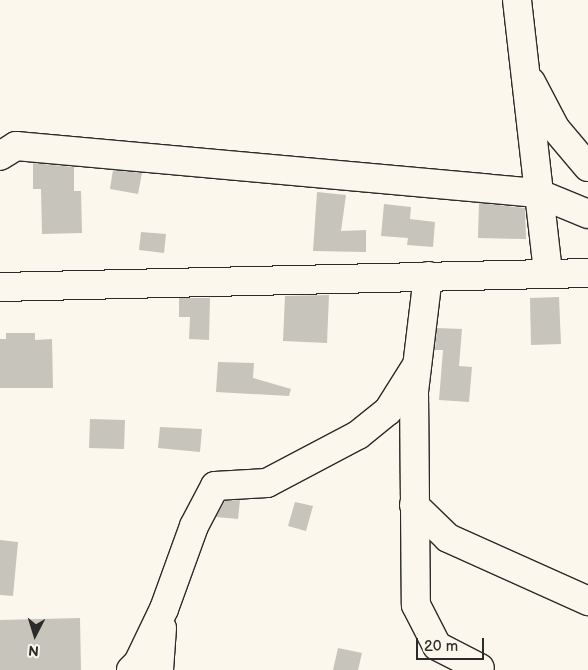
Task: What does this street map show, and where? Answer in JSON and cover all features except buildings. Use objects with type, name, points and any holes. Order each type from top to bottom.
[{"type":"street","points":[[517,0],[537,193],[548,273]]},
{"type":"street","points":[[523,68],[555,128],[588,167]]},
{"type":"street","points":[[0,156],[16,146],[537,193],[588,214]]},
{"type":"street","points":[[0,287],[588,273]]},
{"type":"street","points":[[428,276],[414,391],[416,605],[437,646],[480,668]]},
{"type":"street","points":[[131,670],[138,662],[164,609],[194,526],[215,486],[267,483],[358,435],[388,411],[417,365]]},
{"type":"street","points":[[414,505],[448,538],[588,601]]},
{"type":"street","points":[[159,670],[164,609]]}]
